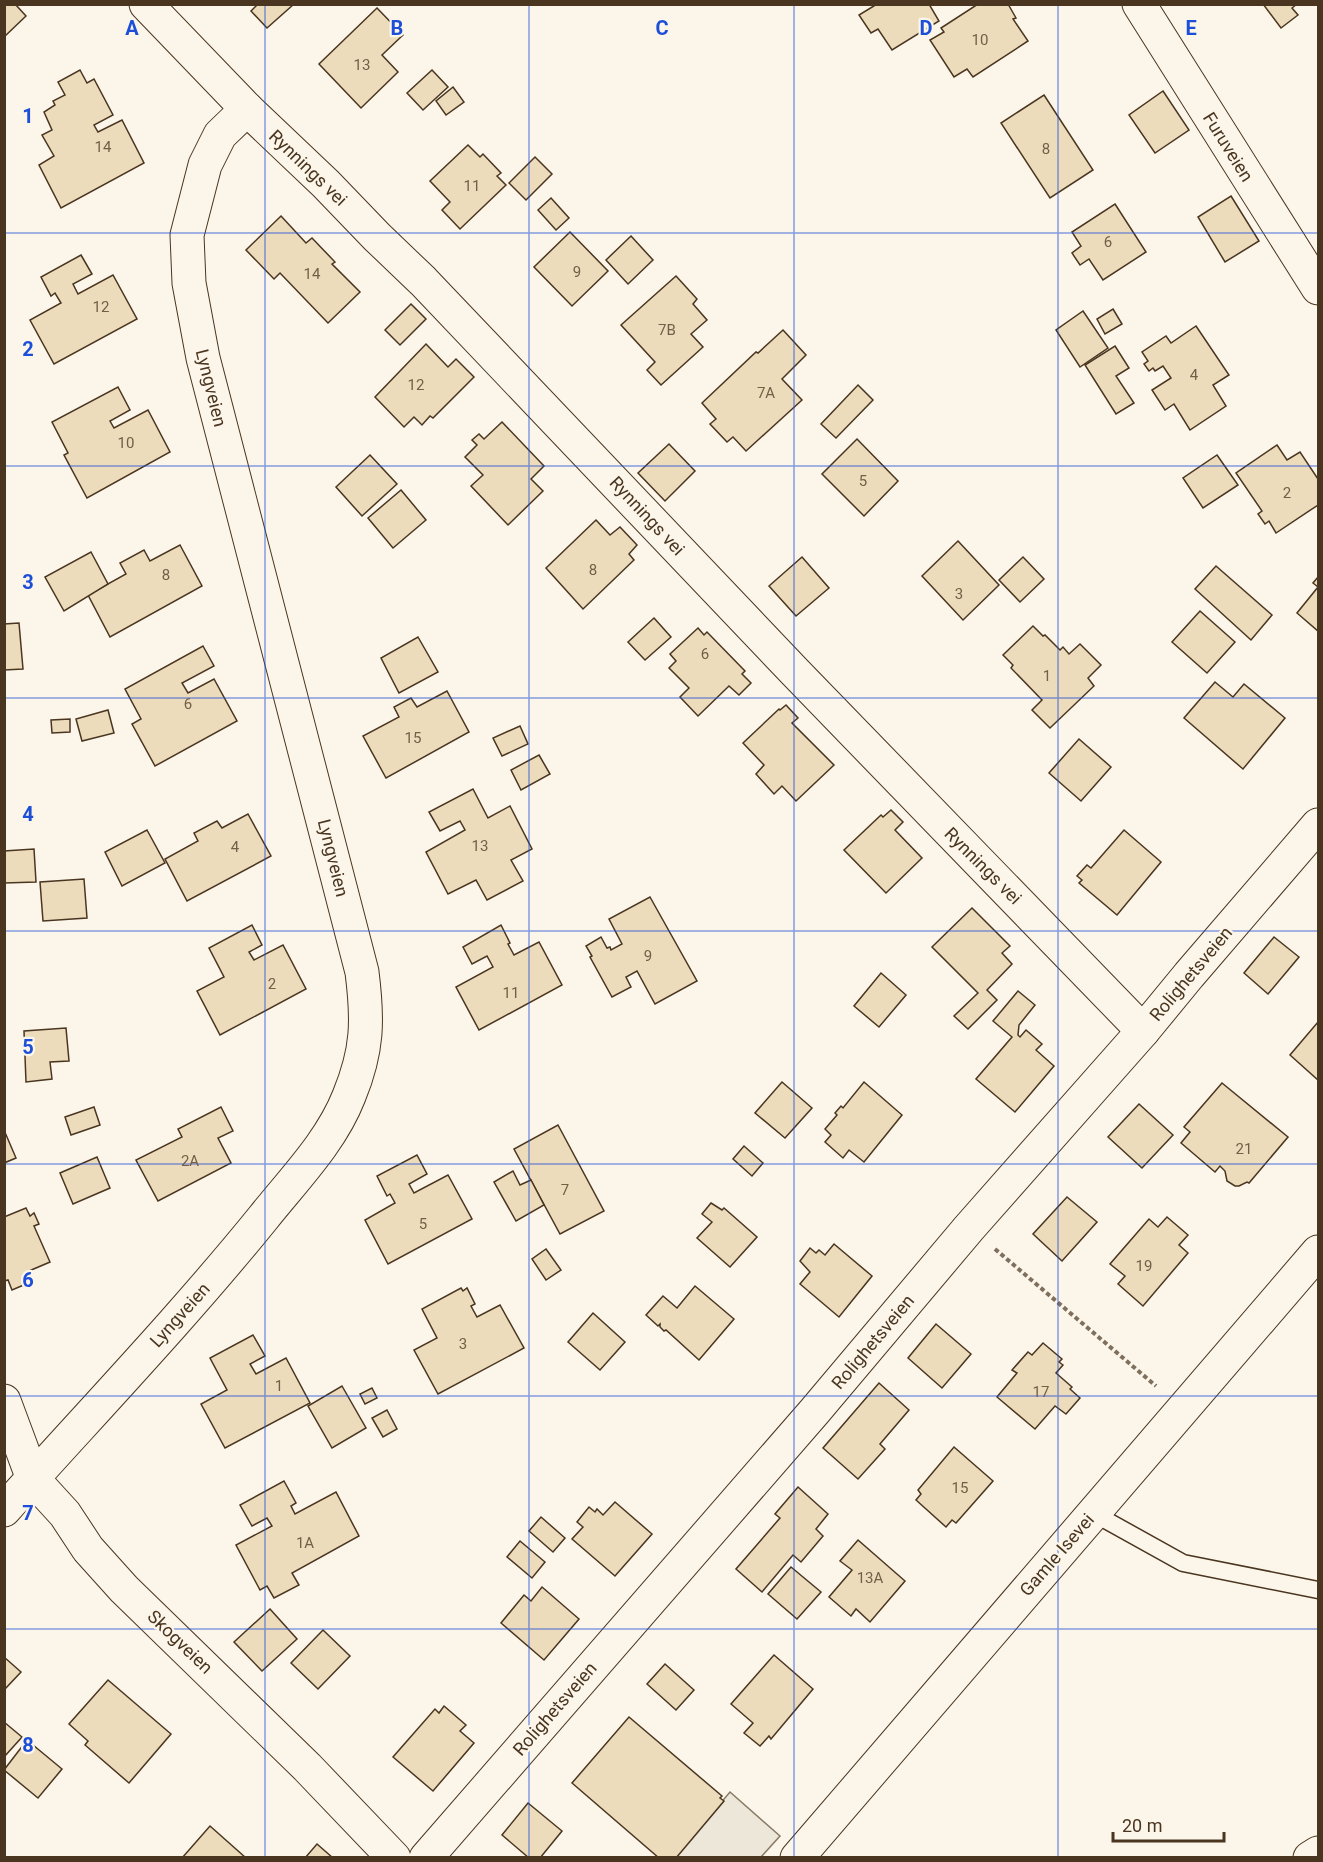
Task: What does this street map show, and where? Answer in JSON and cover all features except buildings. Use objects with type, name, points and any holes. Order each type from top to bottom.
[{"type":"main road","name":"Rynnings vei","points":[[146,4],[247,109],[423,281],[795,672],[1143,1031]]},
{"type":"main road","name":"Furuveien","points":[[1138,4],[1318,288]]},
{"type":"main road","name":"Lyngveien","points":[[4,1510],[231,1257],[326,1140],[349,1097],[363,1053],[367,1009],[362,972],[203,358],[189,283],[187,236],[205,165],[220,135],[247,109]]},
{"type":"main road","name":"Rolighetsveien","points":[[426,1857],[814,1412],[969,1228],[1143,1031],[1318,825]]},
{"type":"main road","name":"Gamle Isevei","points":[[797,1857],[1318,1252]]},
{"type":"main road","name":"Skogveien","points":[[4,1401],[33,1479],[65,1514],[88,1548],[124,1589],[307,1767],[394,1857]]},
{"type":"main road","points":[[1310,1857],[1318,1853]]},
{"type":"lane","points":[[1093,1513],[1183,1563],[1318,1590]]},
{"type":"path","points":[[969,1228],[1161,1390]]},
{"type":"shaded area","points":[[730,1792],[780,1836],[761,1857],[674,1858]]}]
